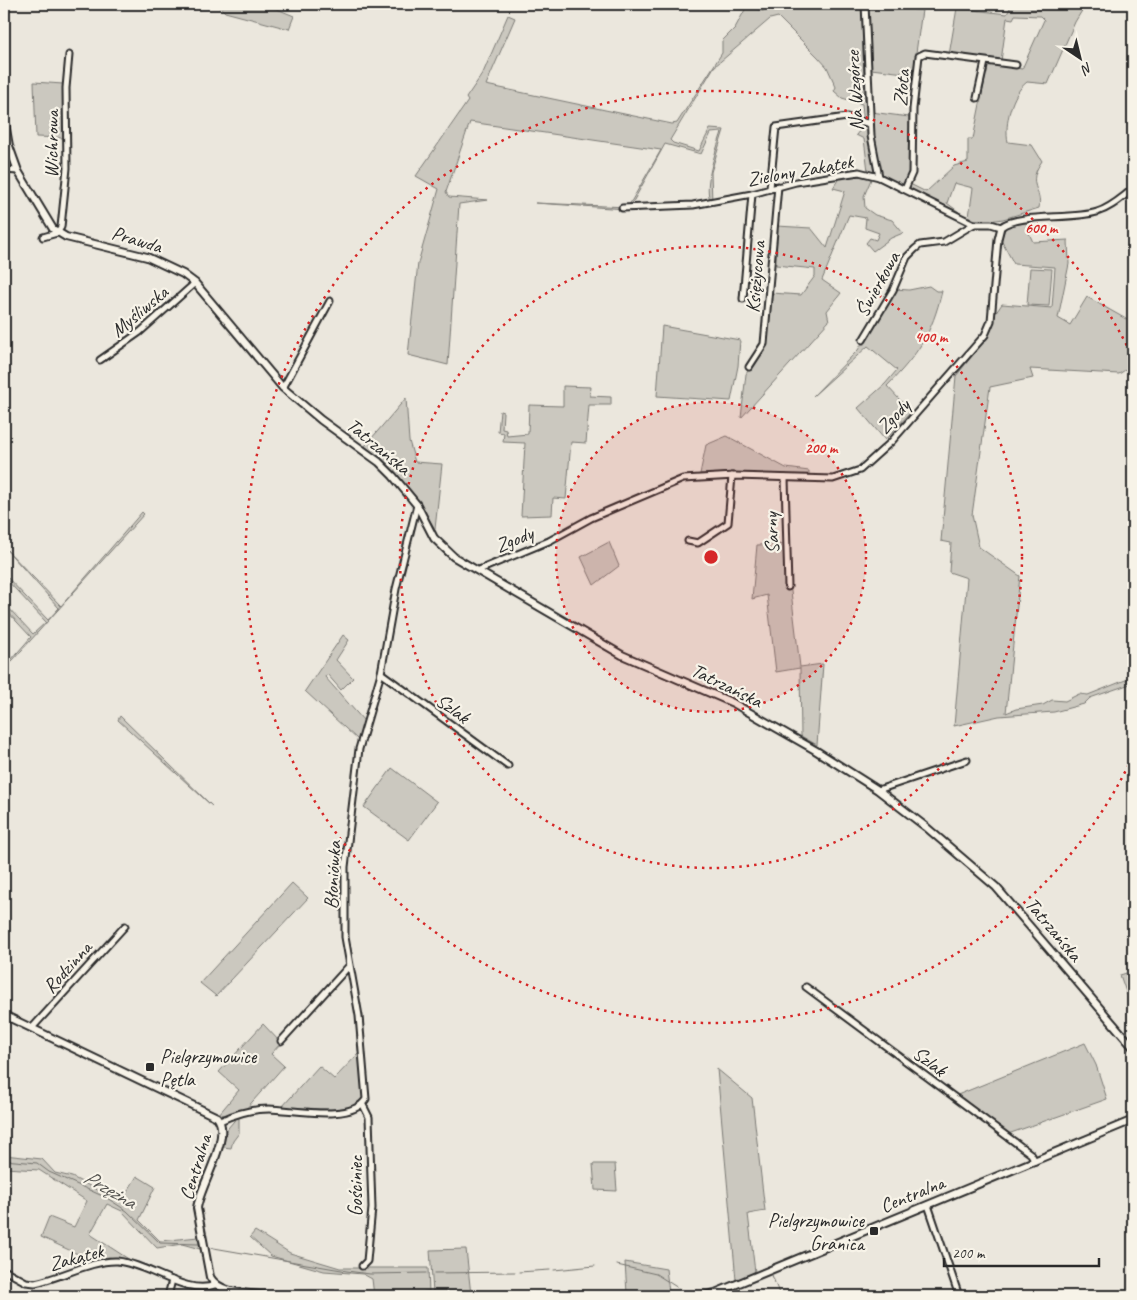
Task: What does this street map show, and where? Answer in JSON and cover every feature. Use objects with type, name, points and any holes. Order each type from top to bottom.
[{"type":"street","name":"Na Wzgórze","points":[[865,4],[870,124],[879,177]]},
{"type":"street","name":"Złota","points":[[905,189],[912,173],[913,110],[918,56],[924,53],[1016,65]]},
{"type":"street","name":"Wichrowa","points":[[58,233],[61,227],[67,168],[66,88],[69,55]]},
{"type":"street","points":[[977,98],[985,62]]},
{"type":"street","points":[[770,188],[776,127],[847,117],[870,124]]},
{"type":"street","points":[[4,118],[9,146],[18,171],[46,220],[58,233],[43,237]]},
{"type":"street","points":[[4,170],[18,171]]},
{"type":"street","name":"Zielony Zakątek","points":[[622,208],[693,205],[847,173],[867,173],[905,189],[974,224],[991,224],[1001,227]]},
{"type":"street","name":"Księżycowa","points":[[749,368],[764,344],[778,186]]},
{"type":"street","points":[[1001,227],[1011,221],[1064,218],[1098,212],[1133,189]]},
{"type":"street","points":[[743,299],[752,194]]},
{"type":"street","name":"Świerkowa","points":[[863,340],[893,290],[907,257],[920,245],[944,242],[974,224]]},
{"type":"street","name":"Zgody","points":[[479,570],[549,541],[591,518],[683,479],[732,476],[833,478],[860,470],[891,442],[973,352],[985,335],[991,321],[998,239],[1001,227]]},
{"type":"street","name":"Prawda","points":[[58,233],[146,257],[176,270],[196,283],[283,388]]},
{"type":"street","name":"Myśliwska","points":[[100,360],[140,332],[196,283]]},
{"type":"street","points":[[283,388],[330,301]]},
{"type":"street","name":"Tatrzańska","points":[[283,388],[321,420],[379,462],[416,505],[440,545],[454,557],[479,570],[564,623],[622,655],[733,703],[815,750],[878,790],[933,832],[996,887],[1133,1047]]},
{"type":"street","points":[[688,541],[698,543],[728,523],[732,476]]},
{"type":"street","name":"Sarny","points":[[784,478],[788,587]]},
{"type":"street","name":"Błoniówka","points":[[363,1105],[366,1090],[358,1016],[349,966],[344,894],[359,749],[381,672],[396,589],[416,505]]},
{"type":"street","name":"Szlak","points":[[381,672],[508,766]]},
{"type":"street","points":[[878,790],[968,760]]},
{"type":"street","name":"Rodzinna","points":[[32,1028],[125,926]]},
{"type":"street","points":[[281,1041],[349,966]]},
{"type":"street","name":"Szlak","points":[[806,987],[1031,1154],[1035,1161]]},
{"type":"street","name":"Centralna","points":[[4,1015],[203,1110],[220,1121],[223,1131],[197,1208],[210,1278],[215,1285]]},
{"type":"street","points":[[220,1121],[241,1112],[260,1110],[323,1113],[357,1109],[363,1105]]},
{"type":"street","name":"Gościniec","points":[[362,1266],[367,1261],[372,1208],[369,1117],[363,1105]]},
{"type":"street","name":"Centralna","points":[[703,1296],[715,1293],[1133,1120]]},
{"type":"street","points":[[928,1205],[959,1296]]},
{"type":"street","name":"Zakątek","points":[[4,1270],[26,1282],[35,1283],[95,1265],[116,1261],[156,1271],[172,1280],[198,1288],[215,1285]]},
{"type":"street","points":[[168,1296],[172,1280]]},
{"type":"street","points":[[215,1285],[223,1289],[269,1296]]},
{"type":"street","points":[[426,1296],[452,1296]]},
{"type":"shaded area","points":[[217,4],[265,4],[294,16],[289,29],[225,12]]},
{"type":"shaded area","points":[[772,4],[862,4],[864,89],[869,141],[876,172],[868,171],[864,139],[856,135],[864,125],[862,104],[842,98],[834,91],[836,87],[827,67],[778,17],[770,19],[714,67],[670,140],[673,143],[699,151],[710,129],[724,130],[711,172],[712,203],[708,189],[709,179],[722,132],[711,133],[701,154],[665,144],[629,209],[626,209],[535,203],[628,207],[661,150],[470,122],[446,192],[449,197],[488,200],[459,204],[448,365],[408,355],[418,263],[439,189],[416,176],[468,101],[466,98],[483,73],[508,15],[515,18],[486,85],[672,124],[677,123],[722,53],[722,41],[735,28],[747,6],[763,11]]},
{"type":"shaded area","points":[[867,4],[922,10],[913,74],[871,69]]},
{"type":"shaded area","points":[[1012,4],[1086,4],[1075,22],[1048,84],[1027,82],[1017,93],[1010,109],[1007,127],[1008,142],[1032,145],[1042,161],[1035,176],[1040,202],[1039,208],[1003,219],[975,223],[969,217],[973,188],[954,183],[947,203],[959,212],[908,188],[910,184],[926,192],[954,166],[968,162],[968,139],[973,139],[988,64],[1022,69],[1044,20],[1040,16],[1015,15],[1013,19],[1007,18],[1001,61],[949,55],[957,8],[1007,14]]},
{"type":"shaded area","points":[[34,82],[63,84],[64,138],[36,137]]},
{"type":"shaded area","points":[[871,112],[909,117],[910,171],[904,187],[883,176],[872,134]]},
{"type":"shaded area","points":[[850,176],[872,177],[864,196],[865,208],[875,215],[892,220],[903,233],[891,238],[873,251],[866,243],[870,238],[876,240],[879,233],[865,228],[866,218],[849,215],[822,280],[841,293],[827,311],[829,321],[741,418],[746,374],[766,343],[771,293],[801,295],[815,276],[815,269],[776,265],[777,226],[811,228],[827,248],[845,191],[833,188],[839,178]]},
{"type":"shaded area","points":[[1031,222],[1028,231],[1033,242],[1068,240],[1069,264],[1058,318],[1070,325],[1087,297],[1133,323],[1133,365],[1119,374],[1030,369],[1033,378],[990,387],[972,515],[979,547],[1020,576],[1006,713],[1016,709],[1043,705],[1052,700],[1065,701],[1079,694],[1088,695],[1133,677],[1133,683],[1090,698],[1084,704],[1054,712],[999,716],[954,726],[967,578],[949,572],[951,543],[941,541],[956,376],[984,341],[993,317],[1002,304],[1052,308],[1055,267],[1014,264],[1001,240],[1006,226]]},
{"type":"shaded area","points":[[1030,268],[1052,269],[1049,306],[1027,305]]},
{"type":"shaded area","points":[[929,286],[936,291],[942,291],[934,319],[915,353],[887,386],[911,412],[885,440],[858,408],[885,384],[897,370],[868,346],[813,396],[858,350],[894,289],[909,290]]},
{"type":"shaded area","points":[[662,326],[740,340],[738,366],[731,401],[657,396]]},
{"type":"shaded area","points":[[563,386],[591,387],[590,396],[611,397],[611,405],[589,405],[586,443],[571,442],[566,499],[553,498],[552,515],[521,516],[525,443],[503,442],[504,433],[498,432],[500,411],[503,412],[502,429],[506,430],[507,436],[528,434],[529,405],[563,406]]},
{"type":"shaded area","points":[[406,398],[409,441],[415,462],[442,464],[435,529],[420,505],[396,474],[365,446]]},
{"type":"shaded area","points":[[727,436],[786,468],[809,471],[809,475],[700,474],[706,445]]},
{"type":"shaded area","points":[[142,512],[144,514],[4,670],[31,637],[4,608],[4,603],[33,634],[46,622],[4,577],[4,574],[48,620],[59,608],[4,547],[61,606]]},
{"type":"shaded area","points":[[609,542],[619,566],[594,585],[581,557]]},
{"type":"shaded area","points":[[784,544],[786,583],[790,583],[800,667],[823,664],[817,745],[801,736],[800,668],[776,672],[767,595],[752,599],[757,545]]},
{"type":"shaded area","points":[[343,635],[349,640],[336,660],[353,678],[341,690],[327,674],[325,677],[364,721],[358,740],[305,691]]},
{"type":"shaded area","points":[[120,716],[212,806],[118,720]]},
{"type":"shaded area","points":[[392,768],[437,802],[409,840],[364,807]]},
{"type":"shaded area","points":[[292,883],[308,898],[216,996],[200,983]]},
{"type":"shaded area","points":[[1133,971],[1133,1009],[1132,1009],[1120,975]]},
{"type":"shaded area","points":[[263,1024],[281,1043],[271,1054],[284,1066],[245,1110],[225,1115],[219,1114],[239,1090],[219,1072]]},
{"type":"shaded area","points":[[1085,1043],[1096,1065],[1107,1099],[1008,1134],[955,1096]]},
{"type":"shaded area","points":[[359,1053],[363,1102],[347,1110],[282,1107],[319,1066],[334,1079]]},
{"type":"shaded area","points":[[717,1069],[752,1098],[765,1211],[748,1214],[755,1272],[736,1280]]},
{"type":"shaded area","points":[[239,1115],[239,1133],[233,1141],[231,1148],[223,1147],[228,1128]]},
{"type":"shaded area","points":[[4,1155],[42,1159],[55,1173],[72,1177],[121,1202],[137,1176],[155,1187],[139,1220],[160,1241],[198,1237],[200,1249],[182,1244],[157,1248],[122,1211],[107,1204],[90,1234],[130,1260],[108,1257],[95,1262],[41,1237],[49,1217],[74,1227],[87,1201],[39,1170],[4,1168]]},
{"type":"shaded area","points":[[593,1164],[615,1164],[617,1191],[595,1190]]},
{"type":"shaded area","points":[[255,1231],[290,1253],[340,1268],[428,1268],[429,1293],[412,1296],[374,1296],[372,1279],[363,1274],[324,1271],[271,1256],[250,1237]]},
{"type":"shaded area","points":[[466,1249],[471,1295],[433,1293],[430,1250]]},
{"type":"shaded area","points":[[625,1262],[666,1269],[669,1292],[627,1293]]},
{"type":"waterway","name":"Przężna","points":[[4,1160],[37,1163],[49,1172],[107,1198],[127,1211],[160,1243],[198,1244]]},
{"type":"waterway","name":"Przężna","points":[[208,1247],[370,1274],[426,1273]]},
{"type":"waterway","name":"Przężna","points":[[617,1265],[656,1274],[686,1293],[702,1294]]},
{"type":"waterway","name":"Przężna","points":[[554,1270],[595,1266]]},
{"type":"waterway","name":"Przężna","points":[[519,1272],[550,1270]]},
{"type":"waterway","name":"Przężna","points":[[435,1273],[515,1272]]},
{"type":"waterway","name":"Przężna","points":[[772,1275],[780,1296]]},
{"type":"place","name":"Pielgrzymowice Pętla","points":[[150,1067]]},
{"type":"place","name":"Pielgrzymowice Granica","points":[[874,1231]]}]
